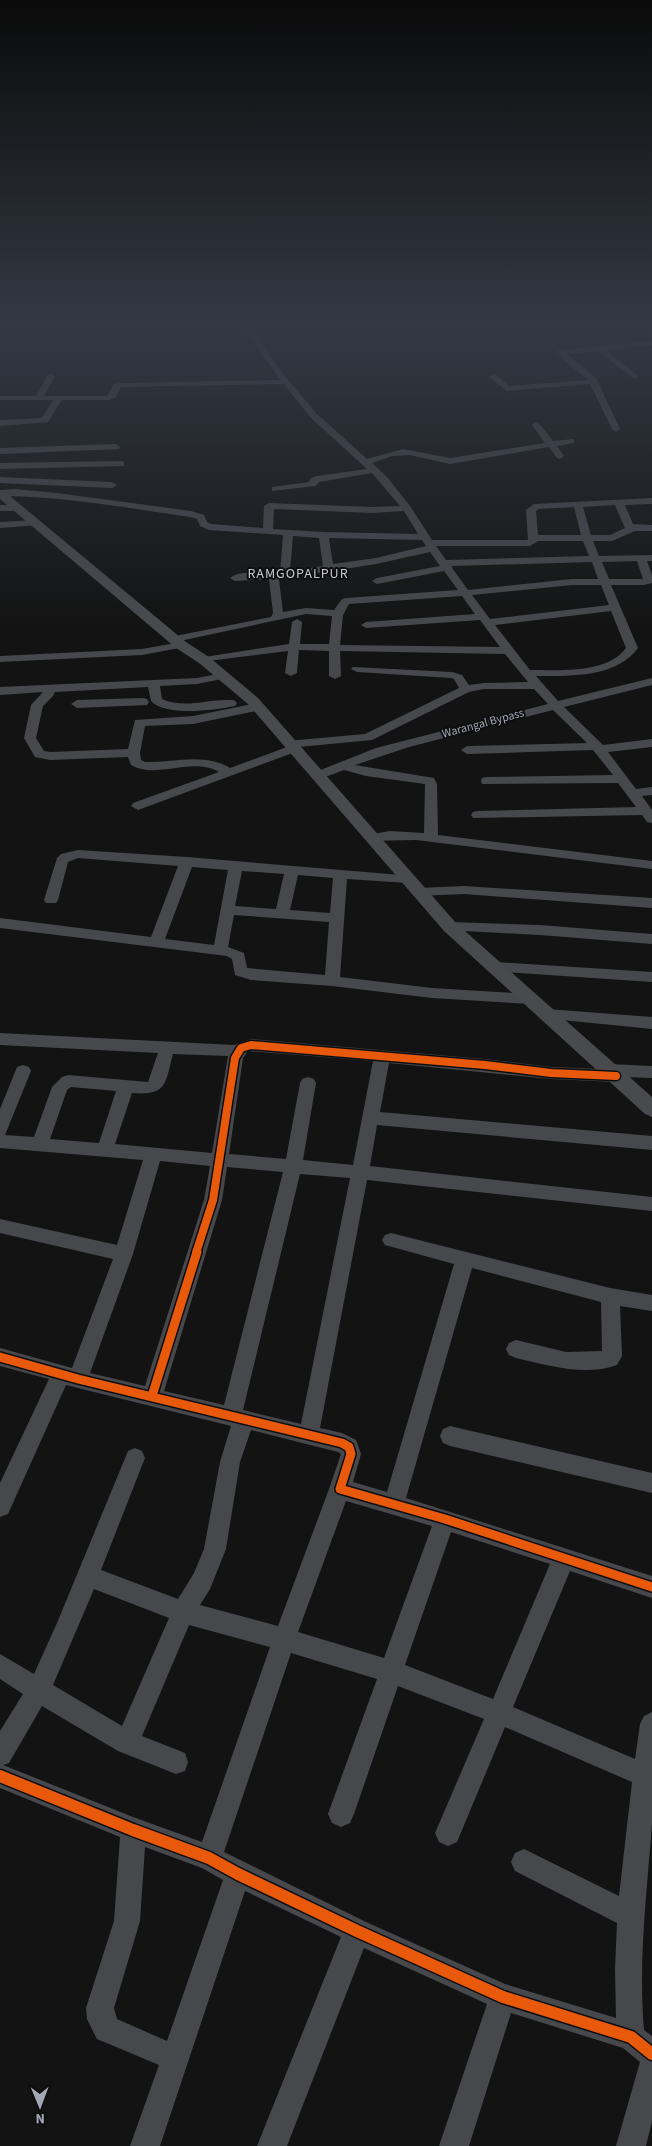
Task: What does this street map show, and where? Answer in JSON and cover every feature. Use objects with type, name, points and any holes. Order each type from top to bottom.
[{"type":"main road","points":[[4,499],[36,523],[178,642],[204,660],[255,704],[450,927],[652,1109]]},
{"type":"street","points":[[329,428],[375,470],[407,508],[465,593],[508,651],[537,685],[598,748],[649,815]]},
{"type":"street","points":[[538,428],[560,456]]},
{"type":"street","points":[[366,462],[406,452],[414,452],[439,460],[450,461],[571,441]]},
{"type":"street","points":[[0,451],[116,447]]},
{"type":"street","points":[[0,466],[121,464]]},
{"type":"street","points":[[275,489],[308,485],[313,484],[314,480],[317,479],[375,470]]},
{"type":"street","points":[[268,532],[269,506],[279,480],[287,478]]},
{"type":"street","points":[[4,499],[112,485]]},
{"type":"street","points":[[4,499],[15,492],[192,514],[201,517],[204,524],[209,527],[324,535],[367,549],[429,542]]},
{"type":"street","points":[[234,578],[264,575],[280,576],[329,569],[367,549],[429,542],[523,544],[533,542],[531,515],[533,508],[546,505],[652,501]]},
{"type":"street","points":[[619,503],[629,526],[633,528]]},
{"type":"street","points":[[527,673],[576,673],[597,668],[626,657],[632,648],[586,539],[578,504]]},
{"type":"street","points":[[269,506],[365,510],[407,508]]},
{"type":"street","points":[[0,525],[36,523]]},
{"type":"street","points":[[534,538],[612,538],[633,528],[652,528]]},
{"type":"street","points":[[278,616],[280,576],[288,533]]},
{"type":"street","points":[[324,535],[329,569]]},
{"type":"street","points":[[335,676],[338,613],[346,601],[465,593],[562,583],[648,581],[646,558],[446,565],[381,581],[400,597]]},
{"type":"street","points":[[366,625],[486,620],[616,607]]},
{"type":"street","points":[[0,659],[142,652],[272,621],[278,616],[306,611],[338,613]]},
{"type":"street","points":[[291,673],[297,622]]},
{"type":"street","points":[[204,660],[294,647],[508,651]]},
{"type":"street","points":[[357,669],[452,675],[458,677],[466,690]]},
{"type":"street","points":[[0,691],[205,680],[223,676]]},
{"type":"street","points":[[153,683],[157,701],[166,704],[196,707],[255,704]]},
{"type":"street","name":"Warangal Bypass","points":[[317,776],[380,751],[405,744],[555,704],[651,683]]},
{"type":"street","points":[[138,806],[292,746],[368,737],[466,690],[484,686],[537,685]]},
{"type":"street","points":[[50,689],[48,696],[37,704],[30,738],[39,754],[50,756],[134,753]]},
{"type":"street","points":[[77,704],[143,702],[156,697]]},
{"type":"street","points":[[143,702],[140,705],[134,753],[135,762],[142,766],[210,764],[222,767],[228,772]]},
{"type":"street","points":[[138,723],[193,720],[255,704]]},
{"type":"street","points":[[467,750],[598,748],[652,743]]},
{"type":"street","points":[[344,766],[366,772],[428,781],[431,784],[431,838]]},
{"type":"street","points":[[487,781],[621,779]]},
{"type":"street","points":[[632,794],[652,791]]},
{"type":"street","points":[[478,815],[649,815]]},
{"type":"street","points":[[372,838],[390,835],[431,838],[652,865]]},
{"type":"street","points":[[51,900],[62,861],[72,854],[187,861],[340,875],[408,879]]},
{"type":"street","points":[[156,942],[187,861]]},
{"type":"street","points":[[220,950],[236,865]]},
{"type":"street","points":[[282,914],[292,871]]},
{"type":"street","points":[[332,981],[340,875]]},
{"type":"street","points":[[418,892],[464,890],[652,903]]},
{"type":"street","points":[[228,910],[338,918]]},
{"type":"street","points":[[0,923],[220,950],[236,954],[239,957],[240,971],[243,974],[332,981],[432,994],[530,999]]},
{"type":"street","points":[[450,927],[540,930],[652,939]]},
{"type":"street","points":[[496,967],[652,977]]},
{"type":"street","points":[[547,1014],[652,1024]]},
{"type":"street","points":[[0,1039],[237,1052]]},
{"type":"street","points":[[152,1396],[213,1200],[237,1052],[244,1046],[252,1045],[484,1065],[551,1073],[652,1072]]},
{"type":"street","points":[[40,1144],[60,1087],[64,1083],[68,1081],[142,1089],[154,1086],[167,1048]]},
{"type":"street","points":[[309,1434],[382,1057]]},
{"type":"street","points":[[0,1130],[23,1071]]},
{"type":"street","points":[[127,1742],[183,1612],[202,1581],[215,1549],[238,1418],[293,1166],[308,1083]]},
{"type":"street","points":[[105,1150],[126,1087]]},
{"type":"street","points":[[370,1118],[652,1143]]},
{"type":"street","points":[[0,1141],[360,1172],[652,1204]]},
{"type":"street","points":[[0,1507],[6,1480],[69,1377],[124,1254],[154,1153]]},
{"type":"street","points":[[0,1226],[124,1254]]},
{"type":"street","points":[[391,1240],[610,1296],[652,1303]]},
{"type":"street","points":[[394,1504],[465,1259]]},
{"type":"street","points":[[516,1349],[566,1361],[610,1359],[612,1356],[610,1296]]},
{"type":"street","points":[[0,1357],[69,1377],[342,1442],[349,1447],[351,1454],[340,1489],[284,1639],[209,1858]]},
{"type":"street","points":[[450,1436],[652,1483]]},
{"type":"street","points":[[0,1754],[38,1691],[88,1576],[135,1458]]},
{"type":"street","points":[[340,1489],[445,1519],[652,1587]]},
{"type":"street","points":[[341,1814],[445,1519]]},
{"type":"street","points":[[448,1833],[564,1558]]},
{"type":"street","points":[[88,1576],[183,1612],[284,1639],[392,1672],[499,1713],[644,1775]]},
{"type":"street","points":[[0,1666],[38,1691],[127,1742],[176,1762]]},
{"type":"street","points":[[631,2036],[627,1993],[630,1916],[644,1775],[652,1724]]},
{"type":"street","points":[[0,1776],[133,1830],[209,1858],[238,1874],[358,1931],[503,1997],[631,2036],[652,2054]]},
{"type":"street","points":[[133,1830],[127,1921],[100,2008],[101,2020],[106,2029],[175,2058]]},
{"type":"street","points":[[524,1862],[630,1916]]},
{"type":"street","points":[[145,2146],[238,1874]]},
{"type":"street","points":[[272,2146],[358,1931]]},
{"type":"street","points":[[454,2146],[503,1997]]},
{"type":"street","points":[[631,2146],[652,2068]]},
{"type":"cycle path","points":[[152,1396],[213,1200],[235,1058],[241,1048],[251,1045],[485,1065],[551,1073],[616,1076]]},
{"type":"cycle path","points":[[0,1357],[78,1379],[342,1443],[349,1447],[351,1454],[340,1489],[445,1519],[652,1587]]},
{"type":"cycle path","points":[[0,1776],[133,1830],[209,1858],[238,1874],[357,1931],[503,1997],[631,2037],[652,2054]]},
{"type":"district","name":"RAMGOPALPUR","points":[[298,573]]}]
